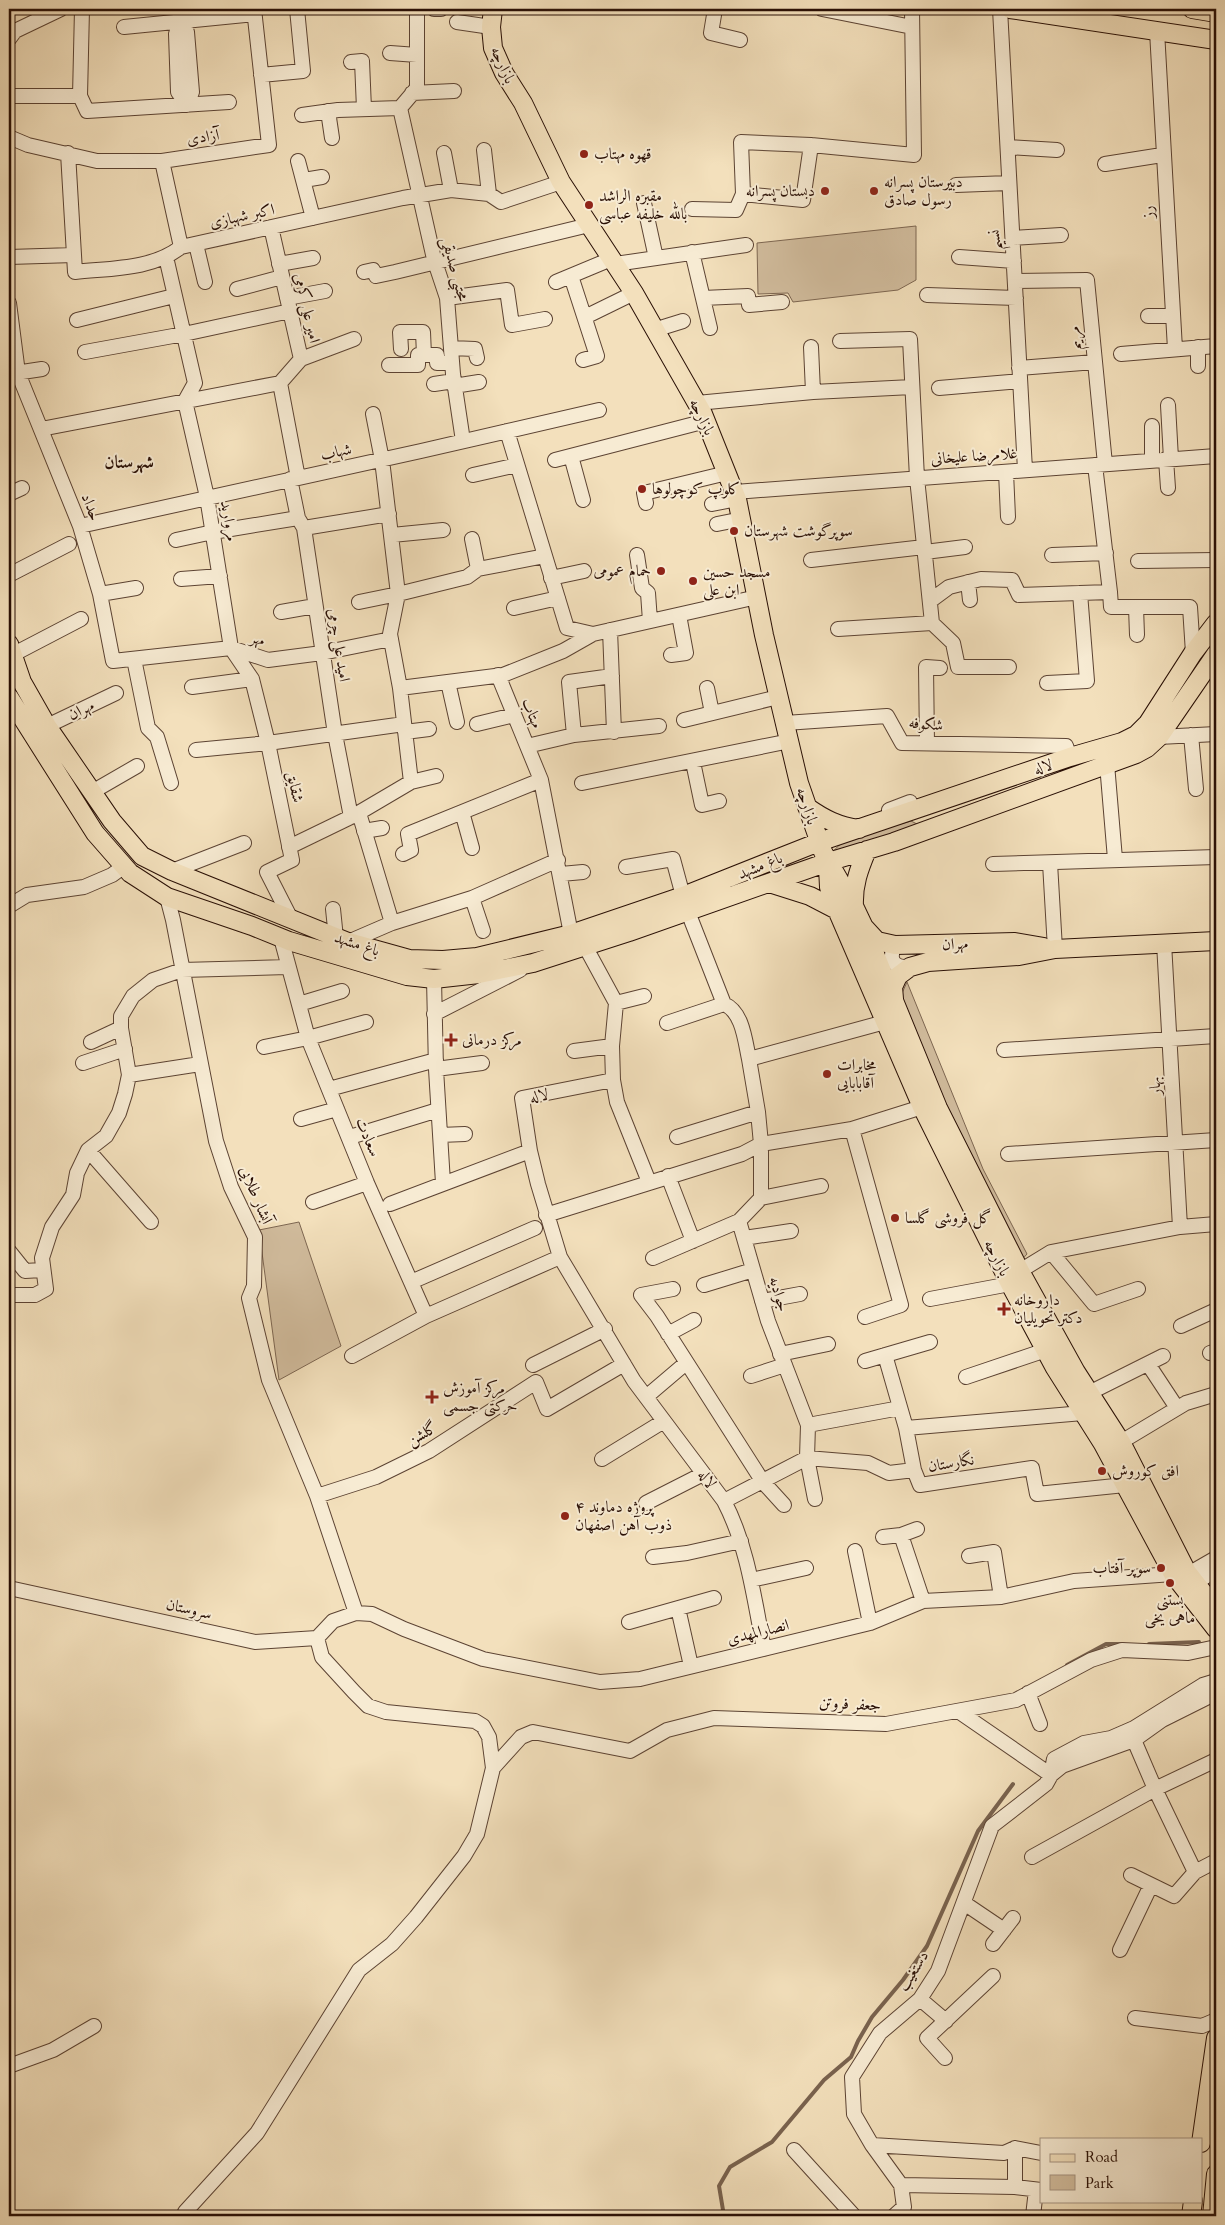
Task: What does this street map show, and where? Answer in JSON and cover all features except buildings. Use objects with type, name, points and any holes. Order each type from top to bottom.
[{"type":"main road","name":"بازارچه","points":[[493,9],[490,27],[493,48],[504,73],[523,103],[561,182],[634,293],[706,421],[736,495],[778,697],[807,807],[828,862],[863,925],[938,1108],[1015,1277]]},
{"type":"main road","points":[[1010,9],[1216,40]]},
{"type":"main road","points":[[1192,9],[1216,12]]},
{"type":"main road","name":"لاله","points":[[820,842],[859,829],[915,805],[1122,742],[1136,735],[1148,723],[1193,653],[1216,623]]},
{"type":"main road","name":"باغ مشهد","points":[[11,650],[22,682],[46,726],[112,821],[142,856],[172,871],[342,940],[409,959],[443,960],[478,966],[533,963],[585,946],[685,904],[820,842]]},
{"type":"main road","name":"لاله","points":[[828,862],[929,829],[1142,751],[1159,737],[1216,654]]},
{"type":"main road","name":"باغ مشهد","points":[[9,697],[95,832],[123,867],[167,898],[252,926],[281,938],[407,976],[434,979],[571,934],[769,883],[828,862]]},
{"type":"main road","points":[[915,805],[929,829]]},
{"type":"main road","points":[[807,807],[828,822],[842,827],[859,829]]},
{"type":"main road","points":[[854,906],[853,894],[856,877],[867,850]]},
{"type":"main road","name":"بازارچه","points":[[828,862],[829,887],[836,910],[922,1107],[1015,1277],[1049,1344],[1062,1364],[1083,1413],[1174,1574],[1216,1629]]},
{"type":"main road","points":[[769,883],[810,896],[836,910]]},
{"type":"main road","points":[[220,916],[229,911],[232,903],[229,894]]},
{"type":"main road","points":[[252,926],[246,913],[250,909],[259,907]]},
{"type":"main road","name":"مهران","points":[[863,925],[878,941],[895,945],[1015,942],[1055,949]]},
{"type":"main road","name":"مهران","points":[[910,967],[928,962],[1019,956],[1055,949],[1216,941]]},
{"type":"main road","points":[[895,1004],[893,987],[898,976],[910,967]]},
{"type":"main road","name":"بازارچه","points":[[1062,1364],[1089,1393],[1121,1442],[1192,1578],[1216,1609]]},
{"type":"main road","points":[[1202,2138],[1216,2038]]},
{"type":"main road","points":[[1212,2216],[1216,2174]]},
{"type":"main road","points":[[1191,2216],[1193,2202]]},
{"type":"street","points":[[9,39],[15,31],[61,9]]},
{"type":"street","points":[[82,9],[80,96],[86,111],[229,102]]},
{"type":"street","points":[[261,75],[303,71],[297,9]]},
{"type":"street","points":[[302,116],[328,111],[400,108],[417,88],[417,9]]},
{"type":"street","points":[[715,9],[711,33],[740,40]]},
{"type":"street","points":[[822,9],[912,27]]},
{"type":"street","points":[[692,209],[736,210],[743,194],[742,142],[811,145],[914,155],[912,9]]},
{"type":"street","name":"نسیم","points":[[1000,9],[1025,470]]},
{"type":"street","points":[[124,27],[254,12]]},
{"type":"street","name":"آزادی","points":[[9,137],[28,145],[97,161],[162,161],[269,145],[254,12]]},
{"type":"street","points":[[180,22],[176,34],[178,92],[186,104]]},
{"type":"street","points":[[457,22],[490,27]]},
{"type":"street","name":"رز","points":[[1157,31],[1162,155],[1174,349]]},
{"type":"street","points":[[390,53],[417,55]]},
{"type":"street","points":[[351,62],[362,61],[364,109]]},
{"type":"street","points":[[412,93],[454,91]]},
{"type":"street","points":[[9,96],[80,96]]},
{"type":"street","name":"مجتبی صدیقی","points":[[400,108],[418,195],[435,262],[447,298],[454,383],[463,441]]},
{"type":"street","points":[[328,111],[332,138]]},
{"type":"street","points":[[743,194],[803,200],[811,145]]},
{"type":"street","points":[[1008,146],[1056,150]]},
{"type":"street","points":[[484,150],[490,194]]},
{"type":"street","points":[[9,257],[74,255],[68,153]]},
{"type":"street","points":[[444,153],[451,190]]},
{"type":"street","points":[[1104,164],[1162,155]]},
{"type":"street","points":[[162,161],[181,247]]},
{"type":"street","points":[[298,161],[313,218]]},
{"type":"street","points":[[304,180],[322,177]]},
{"type":"street","name":"اکبر شهبازی","points":[[74,255],[75,272],[146,264],[166,257],[181,247],[418,195],[451,190],[490,194],[501,202],[561,182]]},
{"type":"street","points":[[956,185],[1010,184]]},
{"type":"street","points":[[644,203],[656,258]]},
{"type":"street","points":[[364,272],[373,270],[376,276],[589,224]]},
{"type":"street","name":"امیر علی کرمی","points":[[271,227],[300,359],[280,383]]},
{"type":"street","points":[[1013,238],[1061,235]]},
{"type":"street","points":[[196,244],[204,283]]},
{"type":"street","points":[[556,282],[613,261],[656,258],[746,245]]},
{"type":"street","points":[[692,252],[710,328]]},
{"type":"street","points":[[166,257],[194,383],[185,401]]},
{"type":"street","points":[[959,257],[1014,261]]},
{"type":"street","points":[[237,289],[313,258]]},
{"type":"street","points":[[571,276],[597,356],[583,360]]},
{"type":"street","name":"مریم","points":[[1015,281],[1087,280],[1095,362],[1100,464],[1110,592]]},
{"type":"street","points":[[447,298],[507,290],[512,325],[545,319]]},
{"type":"street","points":[[85,352],[184,334],[288,305],[325,292]]},
{"type":"street","points":[[585,317],[634,293]]},
{"type":"street","points":[[927,295],[1016,298]]},
{"type":"street","points":[[77,320],[174,296]]},
{"type":"street","points":[[703,298],[748,296],[749,305],[782,302]]},
{"type":"street","name":"حداد","points":[[9,303],[13,373],[41,429],[80,526],[100,594],[113,661]]},
{"type":"street","points":[[1148,316],[1172,316]]},
{"type":"street","points":[[654,330],[683,320]]},
{"type":"street","points":[[401,350],[400,332],[423,332],[424,355]]},
{"type":"street","points":[[840,341],[910,338],[917,478],[932,623],[953,643],[958,667],[1009,668]]},
{"type":"street","points":[[300,359],[354,340]]},
{"type":"street","points":[[812,346],[813,392]]},
{"type":"street","points":[[1121,354],[1216,346]]},
{"type":"street","points":[[1198,347],[1198,366]]},
{"type":"street","points":[[451,348],[475,349],[477,358]]},
{"type":"street","points":[[389,365],[418,365],[418,355],[436,355],[437,363],[452,363]]},
{"type":"street","points":[[939,388],[1095,362]]},
{"type":"street","points":[[13,373],[42,369]]},
{"type":"street","points":[[434,384],[479,382]]},
{"type":"street","points":[[41,429],[280,383],[294,479]]},
{"type":"street","points":[[697,403],[813,392],[912,387]]},
{"type":"street","name":"مروارید","points":[[185,401],[207,497],[231,648]]},
{"type":"street","points":[[1168,405],[1168,488]]},
{"type":"street","name":"شهاب","points":[[80,526],[599,410]]},
{"type":"street","points":[[373,414],[382,460],[392,535],[398,594],[390,634],[400,688],[411,782]]},
{"type":"street","points":[[555,460],[706,421]]},
{"type":"street","points":[[1152,426],[1152,460]]},
{"type":"street","points":[[506,431],[567,628],[593,634]]},
{"type":"street","points":[[571,456],[583,500]]},
{"type":"street","name":"غلامرضا علیخانی","points":[[712,504],[736,495],[917,478],[1216,456]]},
{"type":"street","points":[[473,475],[517,465]]},
{"type":"street","points":[[1006,472],[1008,517]]},
{"type":"street","points":[[646,504],[644,493],[727,473]]},
{"type":"street","name":"امید علی چرمی","points":[[294,479],[335,734],[355,815],[364,831],[392,923]]},
{"type":"street","points":[[9,494],[22,488]]},
{"type":"street","points":[[176,540],[213,532],[389,514]]},
{"type":"street","points":[[717,524],[742,519]]},
{"type":"street","points":[[392,535],[443,530]]},
{"type":"street","points":[[472,539],[478,569]]},
{"type":"street","points":[[9,575],[69,544]]},
{"type":"street","points":[[811,560],[965,547]]},
{"type":"street","points":[[1052,555],[1106,553]]},
{"type":"street","points":[[636,555],[642,588],[648,593],[650,621]]},
{"type":"street","points":[[359,602],[467,577],[478,569],[545,556]]},
{"type":"street","points":[[1138,561],[1216,560]]},
{"type":"street","points":[[551,578],[584,571]]},
{"type":"street","points":[[181,579],[220,576]]},
{"type":"street","points":[[930,601],[950,587],[982,579],[1012,580],[1019,595],[1110,592],[1111,606],[1190,607],[1193,653]]},
{"type":"street","points":[[968,582],[970,600]]},
{"type":"street","points":[[100,594],[136,588]]},
{"type":"street","points":[[1047,683],[1087,681],[1080,593]]},
{"type":"street","points":[[514,608],[558,598]]},
{"type":"street","points":[[400,688],[498,676],[564,651],[593,634],[757,598]]},
{"type":"street","points":[[281,612],[315,606]]},
{"type":"street","points":[[1136,607],[1137,635]]},
{"type":"street","points":[[670,655],[686,653],[679,615]]},
{"type":"street","points":[[11,650],[81,619]]},
{"type":"street","points":[[838,630],[932,623]]},
{"type":"street","points":[[610,630],[614,732]]},
{"type":"street","name":"مهر","points":[[113,661],[231,648],[268,660],[322,653],[391,639]]},
{"type":"street","name":"شقایق","points":[[231,648],[252,679],[290,847]]},
{"type":"street","points":[[134,659],[148,728],[156,737],[171,783]]},
{"type":"street","points":[[928,743],[926,667],[940,668]]},
{"type":"street","name":"مهتاب","points":[[498,676],[541,780],[571,934]]},
{"type":"street","points":[[574,735],[569,682],[612,676]]},
{"type":"street","points":[[192,687],[252,679]]},
{"type":"street","points":[[448,682],[456,722]]},
{"type":"street","points":[[707,688],[712,713]]},
{"type":"street","name":"مهران","points":[[46,726],[116,693]]},
{"type":"street","points":[[684,720],[778,697]]},
{"type":"street","points":[[477,724],[514,715]]},
{"type":"street","name":"شکوفه","points":[[785,723],[887,716],[902,743],[1066,746],[1070,757]]},
{"type":"street","points":[[527,746],[574,735],[659,726]]},
{"type":"street","points":[[196,750],[335,734],[404,728],[429,729]]},
{"type":"street","points":[[1159,737],[1216,734]]},
{"type":"street","points":[[1190,735],[1196,789]]},
{"type":"street","points":[[582,782],[693,762],[790,741]]},
{"type":"street","points":[[693,762],[702,805],[719,801]]},
{"type":"street","points":[[1107,764],[1115,860]]},
{"type":"street","points":[[92,792],[137,766]]},
{"type":"street","points":[[291,919],[268,872],[292,860],[290,847],[355,815],[411,782],[436,776]]},
{"type":"street","points":[[402,854],[410,850],[408,834],[541,780]]},
{"type":"street","points":[[807,807],[825,808],[842,821],[862,820],[915,805]]},
{"type":"street","points":[[462,812],[472,848]]},
{"type":"street","points":[[364,831],[382,828]]},
{"type":"street","points":[[172,871],[244,843]]},
{"type":"street","points":[[993,864],[1216,857]]},
{"type":"street","points":[[626,868],[673,859],[685,904],[724,1004],[735,1013],[742,1029],[758,1112],[761,1144],[761,1198]]},
{"type":"street","points":[[1050,863],[1055,949]]},
{"type":"street","points":[[9,906],[27,895],[84,887],[112,875],[123,867]]},
{"type":"street","points":[[333,909],[342,940],[472,898],[559,867],[583,872]]},
{"type":"street","name":"آبشار طلایی","points":[[167,898],[216,1142],[232,1187],[255,1238],[254,1286],[249,1298],[269,1380],[317,1496],[356,1613]]},
{"type":"street","points":[[472,898],[483,931]]},
{"type":"street","points":[[372,950],[373,930]]},
{"type":"street","name":"سعادت","points":[[281,938],[287,967],[308,1038],[336,1109],[350,1137],[367,1183],[426,1316]]},
{"type":"street","name":"بهار","points":[[1164,943],[1180,1227]]},
{"type":"street","points":[[9,1295],[34,1295],[46,1289],[42,1270],[42,1258],[52,1227],[73,1195],[78,1173],[88,1150],[106,1136],[119,1113],[129,1075],[121,1028],[121,1016],[133,996],[153,980],[182,970],[287,967],[303,945]]},
{"type":"street","points":[[895,945],[891,953],[893,962],[900,968],[910,967]]},
{"type":"street","points":[[585,946],[616,1003],[612,1046],[612,1080],[617,1102],[649,1182]]},
{"type":"street","points":[[434,1014],[533,963]]},
{"type":"street","points":[[434,979],[436,1065],[443,1183]]},
{"type":"street","points":[[298,1004],[342,991]]},
{"type":"street","points":[[616,1003],[644,996]]},
{"type":"street","points":[[667,1023],[724,1004]]},
{"type":"street","points":[[264,1047],[308,1038],[366,1022]]},
{"type":"street","points":[[749,1059],[885,1022]]},
{"type":"street","points":[[92,1042],[121,1028]]},
{"type":"street","points":[[1004,1050],[1216,1036]]},
{"type":"street","points":[[574,1051],[612,1046]]},
{"type":"street","points":[[83,1063],[125,1049]]},
{"type":"street","points":[[329,1088],[436,1065],[482,1063]]},
{"type":"street","points":[[129,1075],[200,1064]]},
{"type":"street","name":"لاله","points":[[612,1080],[522,1098],[530,1151],[546,1215],[560,1257],[605,1329],[624,1364],[646,1397],[724,1501],[735,1523],[741,1541],[751,1580],[764,1649]]},
{"type":"street","points":[[546,1215],[742,1154],[761,1144],[852,1130],[922,1107]]},
{"type":"street","points":[[301,1119],[336,1109]]},
{"type":"street","points":[[350,1137],[438,1110]]},
{"type":"street","points":[[677,1137],[758,1112]]},
{"type":"street","points":[[852,1130],[901,1305],[865,1317]]},
{"type":"street","points":[[440,1135],[465,1134]]},
{"type":"street","points":[[1008,1154],[1216,1140]]},
{"type":"street","points":[[88,1150],[151,1222]]},
{"type":"street","points":[[390,1204],[530,1151]]},
{"type":"street","points":[[668,1176],[693,1241]]},
{"type":"street","points":[[313,1202],[367,1183]]},
{"type":"street","points":[[653,1258],[739,1221],[761,1198],[821,1186]]},
{"type":"street","name":"جوادیه","points":[[739,1221],[762,1301],[808,1426],[807,1458]]},
{"type":"street","points":[[930,1299],[1015,1277],[1051,1252],[1180,1227],[1216,1224]]},
{"type":"street","points":[[411,1282],[535,1228]]},
{"type":"street","points":[[744,1238],[791,1231]]},
{"type":"street","points":[[9,1251],[25,1271],[42,1270]]},
{"type":"street","points":[[1051,1252],[1094,1304],[1138,1289]]},
{"type":"street","points":[[352,1356],[426,1316],[560,1257]]},
{"type":"street","points":[[704,1285],[753,1270]]},
{"type":"street","points":[[673,1289],[641,1295],[763,1482],[784,1504]]},
{"type":"street","points":[[762,1301],[800,1294]]},
{"type":"street","points":[[1181,1326],[1216,1310]]},
{"type":"street","points":[[668,1334],[694,1320]]},
{"type":"street","points":[[533,1365],[605,1329]]},
{"type":"street","points":[[865,1361],[930,1342]]},
{"type":"street","points":[[751,1376],[783,1359],[828,1344]]},
{"type":"street","points":[[966,1377],[1049,1344]]},
{"type":"street","points":[[885,1355],[906,1428],[914,1470]]},
{"type":"street","points":[[1089,1393],[1162,1356]]},
{"type":"street","points":[[646,1397],[686,1362]]},
{"type":"street","name":"گلشن","points":[[317,1496],[376,1477],[429,1451],[536,1382],[547,1409],[624,1364]]},
{"type":"street","points":[[1148,1364],[1177,1408]]},
{"type":"street","points":[[1121,1442],[1186,1403],[1216,1394]]},
{"type":"street","points":[[808,1426],[900,1408]]},
{"type":"street","points":[[906,1428],[1083,1413]]},
{"type":"street","points":[[602,1459],[664,1421]]},
{"type":"street","points":[[724,1501],[807,1458],[815,1499]]},
{"type":"street","name":"نگارستان","points":[[807,1458],[868,1463],[889,1473],[914,1470],[920,1486],[1032,1468],[1037,1494],[1125,1485]]},
{"type":"street","points":[[646,1503],[703,1474]]},
{"type":"street","points":[[883,1537],[901,1535],[917,1529]]},
{"type":"street","points":[[901,1535],[923,1601]]},
{"type":"street","points":[[653,1557],[687,1553],[741,1541]]},
{"type":"street","points":[[855,1551],[870,1623]]},
{"type":"street","points":[[969,1556],[994,1552],[1001,1597]]},
{"type":"street","points":[[1216,1558],[1190,1573],[1197,1582],[1216,1570]]},
{"type":"street","points":[[751,1580],[806,1568]]},
{"type":"street","name":"انصارالمهدی","points":[[356,1613],[372,1614],[404,1630],[483,1660],[600,1682],[640,1679],[870,1623],[923,1601],[1001,1597],[1074,1581],[1174,1574]]},
{"type":"street","name":"سروستان","points":[[9,1588],[255,1642],[317,1638]]},
{"type":"street","points":[[629,1622],[714,1598]]},
{"type":"street","points":[[678,1608],[691,1666]]},
{"type":"street","points":[[185,2216],[185,2212],[258,2133],[360,1970],[392,1944],[464,1856],[478,1834],[492,1768],[489,1737],[483,1726],[475,1721],[386,1712],[368,1706],[322,1657],[317,1638],[333,1621],[356,1613]]},
{"type":"street","name":"جعفر فروتن","points":[[492,1768],[521,1737],[534,1732],[630,1752],[667,1730],[714,1718],[886,1724],[1016,1700],[1091,1660],[1122,1650],[1188,1653],[1216,1647]]},
{"type":"street","name":"دستغیب","points":[[902,2185],[872,2145],[854,2114],[852,2077],[880,2033],[920,1999],[938,1971],[992,1826],[1046,1784],[1051,1775],[1054,1759],[1084,1743],[1111,1738],[1134,1728],[1203,1685],[1216,1681]]},
{"type":"street","points":[[1028,1693],[1040,1724]]},
{"type":"street","name":"دستغیب","points":[[1051,1775],[1062,1766],[1134,1740],[1162,1720],[1216,1693]]},
{"type":"street","points":[[958,1711],[1051,1775]]},
{"type":"street","points":[[1134,1740],[1195,1872]]},
{"type":"street","points":[[1032,1858],[1155,1789],[1216,1760]]},
{"type":"street","points":[[1131,1875],[1174,1896],[1195,1872],[1216,1861]]},
{"type":"street","points":[[1120,1950],[1151,1885]]},
{"type":"street","points":[[964,1903],[1004,1930]]},
{"type":"street","points":[[993,1944],[1013,1918]]},
{"type":"street","points":[[945,2058],[928,2038],[993,1976]]},
{"type":"street","points":[[920,1999],[946,2021]]},
{"type":"street","points":[[1135,2018],[1202,2026],[1216,2020]]},
{"type":"street","points":[[9,2066],[53,2050],[94,2026]]},
{"type":"street","points":[[872,2145],[1004,2153],[1015,2148],[1040,2153]]},
{"type":"street","points":[[1015,2148],[1015,2187]]},
{"type":"street","points":[[794,2150],[854,2216]]},
{"type":"street","points":[[894,2216],[904,2207],[902,2185],[1015,2187],[1039,2190],[1034,2216]]},
{"type":"green space","points":[[916,226],[916,280],[898,290],[793,302],[788,293],[758,294],[757,243]]},
{"type":"green space","points":[[911,821],[919,825],[833,852],[838,846],[857,836]]},
{"type":"green space","points":[[907,982],[983,1169],[1027,1254],[1019,1263],[995,1219],[899,1000]]},
{"type":"green space","points":[[299,1222],[341,1346],[279,1380],[259,1230]]},
{"type":"waterway","points":[[1149,1644],[1199,1642]]},
{"type":"waterway","points":[[1067,1665],[1106,1644],[1122,1644]]},
{"type":"waterway","points":[[724,2216],[719,2186],[730,2167],[772,2142],[824,2080],[851,2057],[872,2017],[903,1980],[927,1946],[978,1831],[1013,1784]]},
{"type":"place","name":"قهوه مهتاب","points":[[584,154]]},
{"type":"place","name":"دبستان پسرانه","points":[[825,191]]},
{"type":"place","name":"دبیرستان پسرانه رسول صادق","points":[[874,191]]},
{"type":"place","name":"مقبره الراشد بالله خلیفه عباسی","points":[[589,205]]},
{"type":"place","name":"کلوپ کوچولوها","points":[[642,489]]},
{"type":"place","name":"سوپرگوشت شهرستان","points":[[734,531]]},
{"type":"place","name":"حمام عمومی","points":[[661,571]]},
{"type":"place","name":"مسجد حسین ابن علی","points":[[693,581]]},
{"type":"place","name":"مرکز درمانی","points":[[451,1040]]},
{"type":"place","name":"مخابرات آقابابایی","points":[[827,1074]]},
{"type":"place","name":"گل فروشی گلسا","points":[[895,1218]]},
{"type":"place","name":"داروخانه دکتر تحویلیان","points":[[1004,1309]]},
{"type":"place","name":"مرکز آموزش حرکتی جسمی","points":[[432,1397]]},
{"type":"place","name":"افق کوروش","points":[[1102,1471]]},
{"type":"place","name":"پروژه دماوند ۴ ذوب آهن اصفهان","points":[[565,1516]]},
{"type":"place","name":"سوپر آفتاب","points":[[1161,1568]]},
{"type":"place","name":"بستنی ماهی یخی","points":[[1170,1583]]},
{"type":"district","name":"شهرستان","points":[[129,462]]}]
